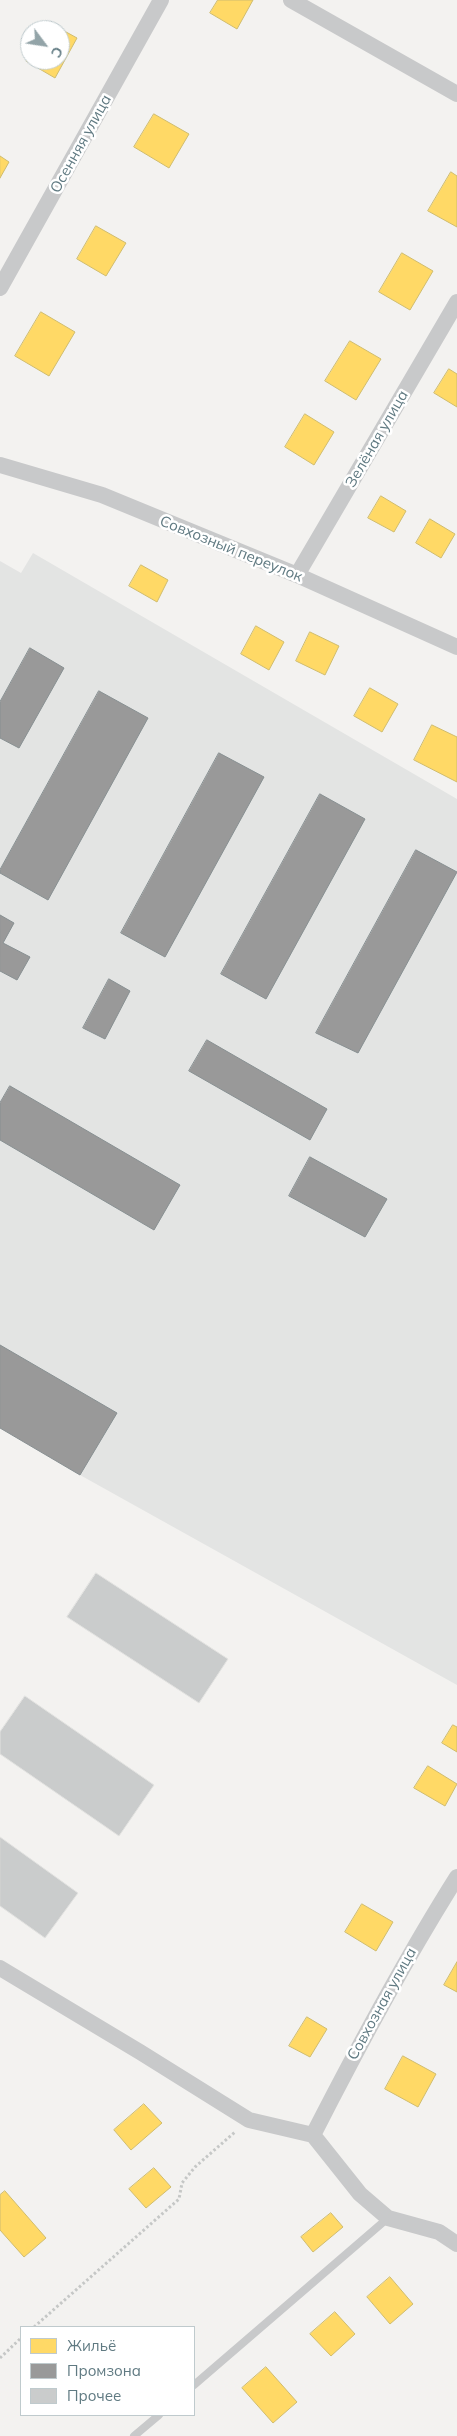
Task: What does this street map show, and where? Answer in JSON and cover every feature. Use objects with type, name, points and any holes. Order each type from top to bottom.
[{"type":"street","name":"Осенняя улица","points":[[0,288],[161,0]]},
{"type":"street","points":[[291,0],[457,94]]},
{"type":"street","name":"Зелёная улица","points":[[297,575],[457,302]]},
{"type":"street","name":"Совхозный переулок","points":[[0,465],[102,495],[297,575],[457,647]]},
{"type":"street","name":"Совхозная улица","points":[[313,2135],[363,2036],[412,1949],[457,1878]]},
{"type":"street","points":[[0,1968],[249,2120],[313,2135],[360,2194],[388,2218],[439,2232],[457,2244]]},
{"type":"lane","points":[[195,2384],[388,2218]]},
{"type":"lane","points":[[134,2436],[158,2416]]},
{"type":"path","points":[[35,2326],[179,2199],[182,2183],[195,2167],[249,2120]]},
{"type":"path","points":[[0,2358],[20,2339]]},
{"type":"shaded area","points":[[33,553],[457,799],[457,1685],[80,1475],[0,1427],[0,561],[21,573]]},
{"type":"building: Жильё","points":[[218,0],[253,0],[237,29],[210,13]]},
{"type":"building: Жильё","points":[[70,34],[77,38],[70,51]]},
{"type":"building: Жильё","points":[[41,70],[59,70],[55,78]]},
{"type":"building: Жильё","points":[[154,114],[189,134],[169,168],[134,147]]},
{"type":"building: Жильё","points":[[0,156],[9,162],[0,178]]},
{"type":"building: Жильё","points":[[451,172],[457,176],[457,227],[428,211]]},
{"type":"building: Жильё","points":[[96,226],[126,243],[106,276],[77,259]]},
{"type":"building: Жильё","points":[[402,253],[433,271],[410,310],[379,292]]},
{"type":"building: Жильё","points":[[41,312],[75,332],[49,376],[15,356]]},
{"type":"building: Жильё","points":[[350,341],[381,359],[356,400],[325,381]]},
{"type":"building: Жильё","points":[[449,369],[457,374],[457,407],[434,393]]},
{"type":"building: Жильё","points":[[305,414],[334,432],[314,465],[285,447]]},
{"type":"building: Жильё","points":[[381,496],[406,511],[394,532],[368,518]]},
{"type":"building: Жильё","points":[[430,519],[455,534],[441,558],[416,543]]},
{"type":"building: Жильё","points":[[141,565],[168,580],[157,602],[129,586]]},
{"type":"building: Жильё","points":[[256,626],[284,642],[269,670],[241,654]]},
{"type":"building: Жильё","points":[[310,632],[339,646],[325,675],[296,661]]},
{"type":"building: Жильё","points":[[370,688],[398,704],[382,732],[354,716]]},
{"type":"building: Жильё","points":[[432,725],[457,737],[457,782],[414,760]]},
{"type":"building: Жильё","points":[[453,1725],[457,1727],[457,1752],[442,1743]]},
{"type":"building: Жильё","points":[[428,1766],[457,1784],[445,1806],[414,1788]]},
{"type":"building: Жильё","points":[[362,1904],[393,1922],[376,1951],[345,1932]]},
{"type":"building: Жильё","points":[[457,1962],[457,1992],[444,1985]]},
{"type":"building: Жильё","points":[[307,2017],[327,2029],[310,2057],[289,2046]]},
{"type":"building: Жильё","points":[[403,2056],[436,2074],[418,2107],[385,2089]]},
{"type":"building: Жильё","points":[[144,2104],[162,2123],[131,2150],[114,2130]]},
{"type":"building: Жильё","points":[[154,2168],[171,2187],[146,2208],[129,2189]]},
{"type":"building: Жильё","points":[[5,2191],[46,2238],[24,2257],[0,2230],[0,2195]]},
{"type":"building: Жильё","points":[[331,2213],[343,2227],[313,2252],[301,2237]]},
{"type":"building: Жильё","points":[[390,2277],[413,2304],[390,2324],[367,2297]]},
{"type":"building: Жильё","points":[[335,2312],[355,2334],[331,2356],[310,2334]]},
{"type":"building: Жильё","points":[[266,2367],[297,2402],[273,2423],[242,2388]]},
{"type":"building: Промзона","points":[[30,648],[64,668],[19,748],[0,738],[0,702]]},
{"type":"building: Промзона","points":[[99,691],[148,718],[48,900],[0,873],[0,870]]},
{"type":"building: Промзона","points":[[219,753],[264,777],[165,957],[121,933]]},
{"type":"building: Промзона","points":[[320,794],[365,819],[266,999],[221,974]]},
{"type":"building: Промзона","points":[[416,850],[457,872],[358,1053],[316,1033]]},
{"type":"building: Промзона","points":[[0,915],[14,923],[3,943],[30,957],[17,980],[0,971]]},
{"type":"building: Промзона","points":[[109,979],[130,991],[105,1039],[83,1028]]},
{"type":"building: Промзона","points":[[207,1040],[327,1109],[310,1140],[189,1071]]},
{"type":"building: Промзона","points":[[10,1086],[180,1185],[154,1230],[0,1140],[0,1103]]},
{"type":"building: Промзона","points":[[310,1157],[387,1199],[365,1237],[289,1196]]},
{"type":"building: Промзона","points":[[0,1345],[117,1413],[80,1475],[0,1428]]},
{"type":"building: Прочее","points":[[96,1573],[228,1659],[199,1703],[67,1617]]},
{"type":"building: Прочее","points":[[25,1696],[154,1785],[119,1836],[0,1754],[0,1732]]},
{"type":"building: Прочее","points":[[0,1837],[78,1893],[45,1938],[0,1906]]}]
